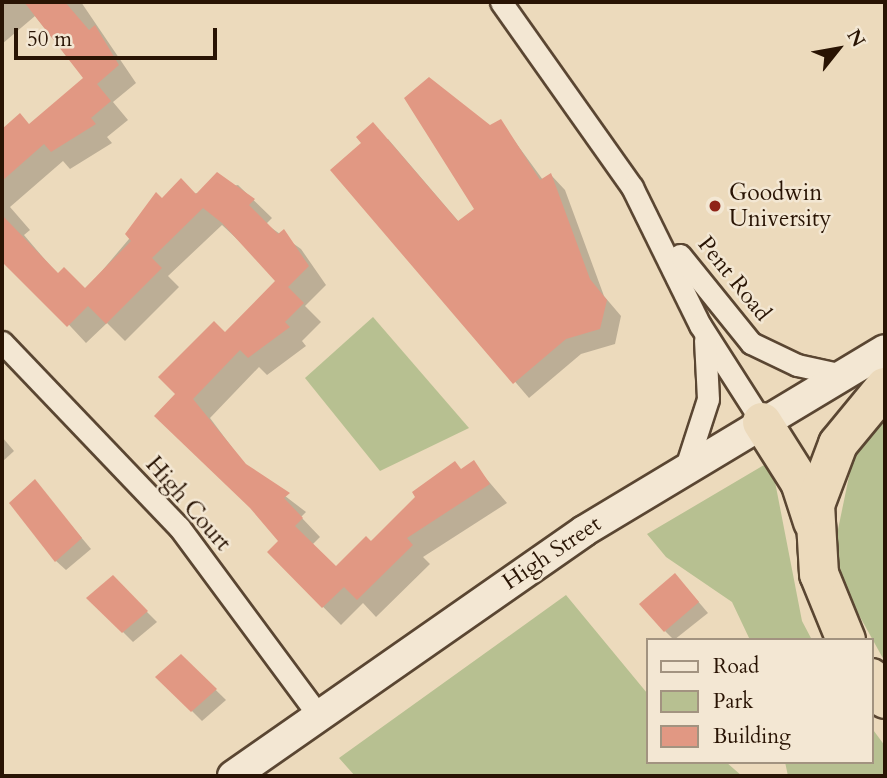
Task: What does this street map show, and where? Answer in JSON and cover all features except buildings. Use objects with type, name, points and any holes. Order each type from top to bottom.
[{"type":"highway","points":[[813,524],[830,458],[885,387]]},
{"type":"highway","points":[[762,422],[800,482],[813,524],[819,574],[845,638]]},
{"type":"highway","points":[[873,681],[885,699]]},
{"type":"main road","name":"High Street","points":[[233,776],[317,715],[686,467],[885,350]]},
{"type":"main road","points":[[253,776],[281,742]]},
{"type":"street","name":"Pent Road","points":[[501,2],[737,331],[797,365],[843,375]]},
{"type":"street","name":"Pent Road","points":[[619,168],[700,325],[762,422]]},
{"type":"street","name":"Pent Road","points":[[686,467],[708,399],[709,359],[700,325]]},
{"type":"street","name":"High Court","points":[[2,342],[179,527],[317,715]]},
{"type":"green space","points":[[373,317],[469,428],[380,471],[305,378]]},
{"type":"green space","points":[[885,409],[885,662],[844,588],[835,544],[853,457]]},
{"type":"green space","points":[[771,461],[802,621],[811,638],[749,638],[732,602],[666,557],[647,534]]},
{"type":"green space","points":[[566,595],[646,692],[646,764],[728,764],[742,776],[355,776],[339,758]]},
{"type":"green space","points":[[873,730],[885,746],[885,776],[788,776],[785,764],[873,764]]},
{"type":"place","name":"Goodwin University","points":[[715,206]]}]
